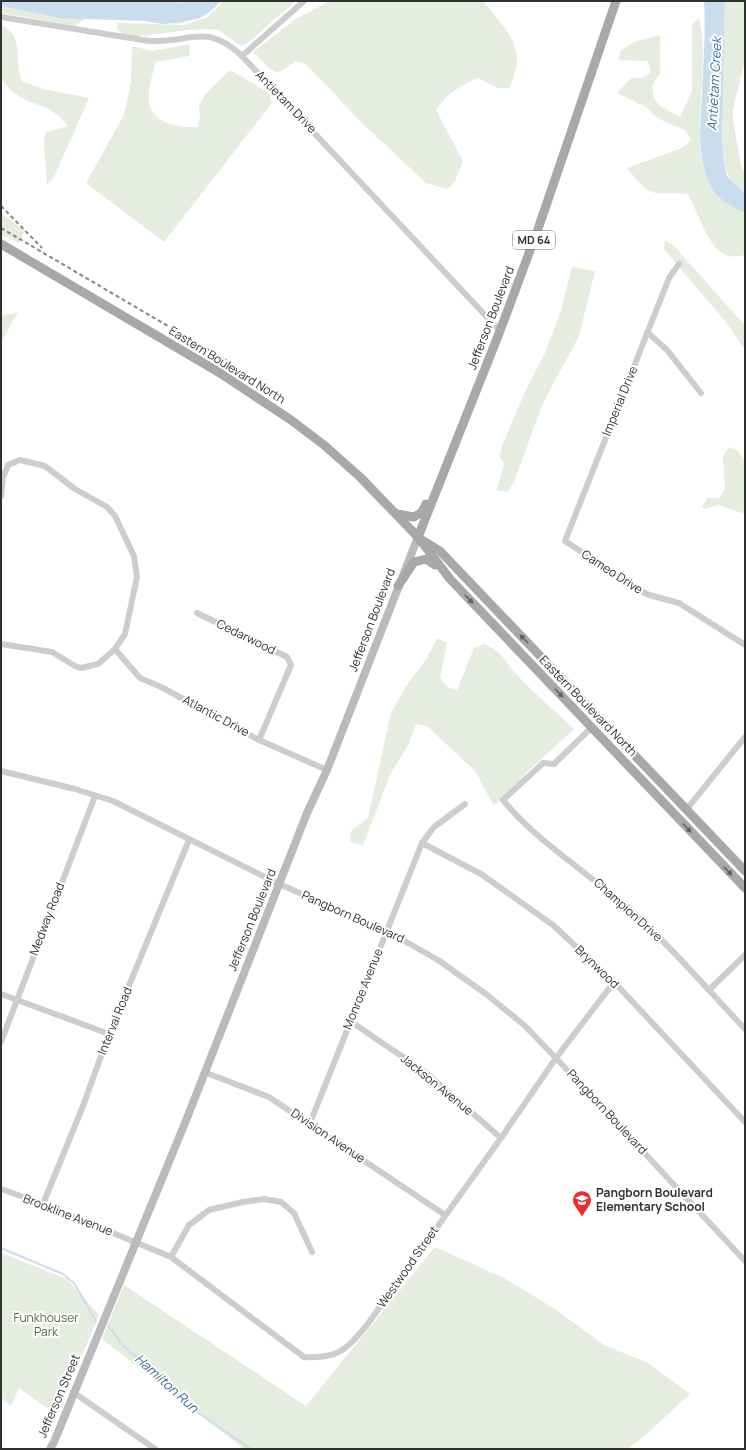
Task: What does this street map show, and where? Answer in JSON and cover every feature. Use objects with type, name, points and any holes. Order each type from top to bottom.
[{"type":"main road","name":"Jefferson Boulevard","points":[[135,1241],[187,1118],[279,884],[327,770],[398,586],[500,331],[538,229],[616,1]]},
{"type":"main road","name":"Eastern Boulevard North","points":[[1,244],[255,395],[324,445],[360,477],[418,536],[450,579],[745,888]]},
{"type":"main road","points":[[397,514],[414,517],[422,512],[442,476]]},
{"type":"main road","name":"Eastern Boulevard North","points":[[418,536],[440,551],[745,871]]},
{"type":"main road","points":[[398,586],[414,562],[422,559],[430,560],[450,579]]},
{"type":"main road","points":[[592,727],[596,726],[601,729],[631,759],[642,763]]},
{"type":"main road","points":[[627,764],[640,772],[674,808],[680,811],[686,810]]},
{"type":"main road","name":"Jefferson Street","points":[[50,1449],[135,1241]]},
{"type":"street","points":[[242,56],[304,1]]},
{"type":"street","name":"Antietam Drive","points":[[1,17],[149,41],[169,41],[197,36],[214,37],[232,47],[500,331]]},
{"type":"street","name":"Imperial Drive","points":[[565,540],[669,278],[679,264]]},
{"type":"street","points":[[647,332],[667,350],[701,393]]},
{"type":"street","points":[[1,496],[3,477],[8,464],[26,461],[45,466],[75,488],[111,510],[134,556],[137,570],[128,627],[122,641],[98,664],[81,668],[52,652],[1,644]]},
{"type":"street","name":"Cameo Drive","points":[[565,540],[649,596],[679,603],[745,645]]},
{"type":"street","name":"Cedarwood","points":[[197,613],[287,657],[291,665],[259,740]]},
{"type":"street","name":"Atlantic Drive","points":[[115,649],[140,678],[161,687],[259,740],[327,770]]},
{"type":"street","name":"Champion Drive","points":[[592,727],[554,764],[543,763],[504,800],[526,824],[629,908],[657,935],[745,1029]]},
{"type":"street","points":[[686,810],[745,737]]},
{"type":"street","name":"Pangborn Boulevard","points":[[1,771],[68,787],[119,804],[279,884],[387,931],[438,960],[486,994],[524,1025],[745,1261]]},
{"type":"street","name":"Medway Road","points":[[1,1042],[95,796]]},
{"type":"street","name":"Monroe Avenue","points":[[310,1123],[422,843],[434,827],[465,804]]},
{"type":"street","name":"Interval Road","points":[[43,1204],[83,1106],[109,1034],[189,840]]},
{"type":"street","name":"Brynwood","points":[[422,843],[481,874],[554,925],[614,982],[745,1122]]},
{"type":"street","points":[[709,990],[745,955]]},
{"type":"street","name":"Westwood Street","points":[[135,1241],[171,1258],[304,1357],[322,1358],[335,1355],[350,1345],[367,1325],[501,1138],[556,1058],[614,982]]},
{"type":"street","points":[[1,994],[109,1034]]},
{"type":"street","name":"Jackson Avenue","points":[[350,1021],[425,1072],[501,1138]]},
{"type":"street","name":"Division Avenue","points":[[204,1072],[269,1097],[310,1123],[445,1215]]},
{"type":"street","name":"Brookline Avenue","points":[[1,1189],[43,1204],[135,1241]]},
{"type":"street","points":[[171,1258],[189,1225],[209,1210],[264,1199],[281,1202],[294,1213],[312,1252]]},
{"type":"street","points":[[73,1392],[155,1449]]},
{"type":"green space","points":[[223,1],[296,1],[250,41],[241,46],[218,30],[187,30],[126,38],[117,29],[117,23],[185,25],[208,17]]},
{"type":"green space","points":[[330,1],[483,1],[507,32],[516,50],[517,61],[515,74],[509,88],[498,88],[478,78],[454,91],[444,99],[436,110],[463,161],[455,181],[447,189],[426,183],[359,120],[306,64],[296,61],[278,73],[269,68],[253,52],[296,19]]},
{"type":"green space","points":[[725,1],[745,1],[745,60],[733,109],[733,120],[741,166],[745,173],[745,194],[733,183],[727,172],[722,143]]},
{"type":"green space","points":[[1,6],[58,18],[86,18],[75,26],[1,13]]},
{"type":"green space","points":[[699,19],[703,61],[700,128],[701,150],[705,170],[712,188],[722,200],[745,213],[745,255],[729,256],[722,253],[715,247],[704,230],[688,194],[659,193],[648,190],[627,168],[682,148],[691,140],[685,130],[665,122],[655,116],[648,108],[617,93],[631,78],[642,78],[651,72],[648,61],[618,60],[621,50],[637,41],[660,35],[660,73],[652,86],[654,98],[660,106],[680,117],[692,91],[692,24]]},
{"type":"green space","points":[[1,25],[8,29],[16,41],[19,73],[22,81],[43,89],[89,98],[53,179],[47,184],[44,145],[45,133],[68,126],[62,119],[50,110],[14,93],[1,78]]},
{"type":"green space","points":[[190,44],[189,56],[155,62],[149,90],[149,101],[153,112],[163,121],[177,126],[198,127],[200,116],[199,105],[205,95],[230,70],[269,93],[272,103],[164,242],[86,183],[124,115],[131,81],[132,46],[152,51]]},
{"type":"green space","points":[[1,213],[25,231],[19,243],[1,235]]},
{"type":"green space","points":[[665,240],[673,245],[745,326],[745,350],[726,322],[664,249]]},
{"type":"green space","points":[[572,267],[595,271],[579,336],[542,405],[514,482],[507,492],[497,490],[504,464],[500,457],[502,446],[524,394],[545,353],[561,311]]},
{"type":"green space","points":[[18,312],[1,343],[1,316]]},
{"type":"green space","points":[[729,447],[739,452],[745,462],[745,514],[718,505],[705,509],[702,507],[708,498],[719,498],[725,489],[723,456]]},
{"type":"green space","points":[[437,638],[447,643],[440,678],[447,687],[457,690],[474,648],[484,644],[500,654],[524,682],[574,729],[529,770],[497,803],[493,804],[475,771],[427,726],[416,724],[408,745],[390,775],[363,845],[350,842],[351,831],[368,818],[391,713],[407,685],[427,658]]},
{"type":"green space","points":[[435,1247],[504,1278],[555,1309],[604,1345],[648,1363],[690,1394],[641,1439],[627,1449],[244,1449],[102,1339],[124,1285],[306,1406]]},
{"type":"green space","name":"Funkhouser Park","points":[[1,1253],[67,1279],[99,1315],[57,1415],[19,1388],[11,1406],[1,1398]]},
{"type":"water","points":[[1,1],[221,1],[212,10],[200,18],[179,23],[162,24],[145,21],[58,18],[1,6]]},
{"type":"water","name":"Antietam Creek","points":[[704,1],[725,1],[722,143],[727,176],[745,194],[745,213],[726,203],[714,192],[703,166],[700,131],[705,37]]},
{"type":"waterway","name":"Hamilton Run","points":[[1,1248],[63,1274],[74,1283],[96,1321]]},
{"type":"waterway","name":"Hamilton Run","points":[[108,1326],[124,1346],[137,1358],[144,1361],[161,1381],[184,1403],[251,1449]]},
{"type":"railway","points":[[1,206],[42,248]]},
{"type":"railway","points":[[1,228],[231,363]]},
{"type":"place","name":"Pangborn Boulevard Elementary School","points":[[582,1217]]}]
